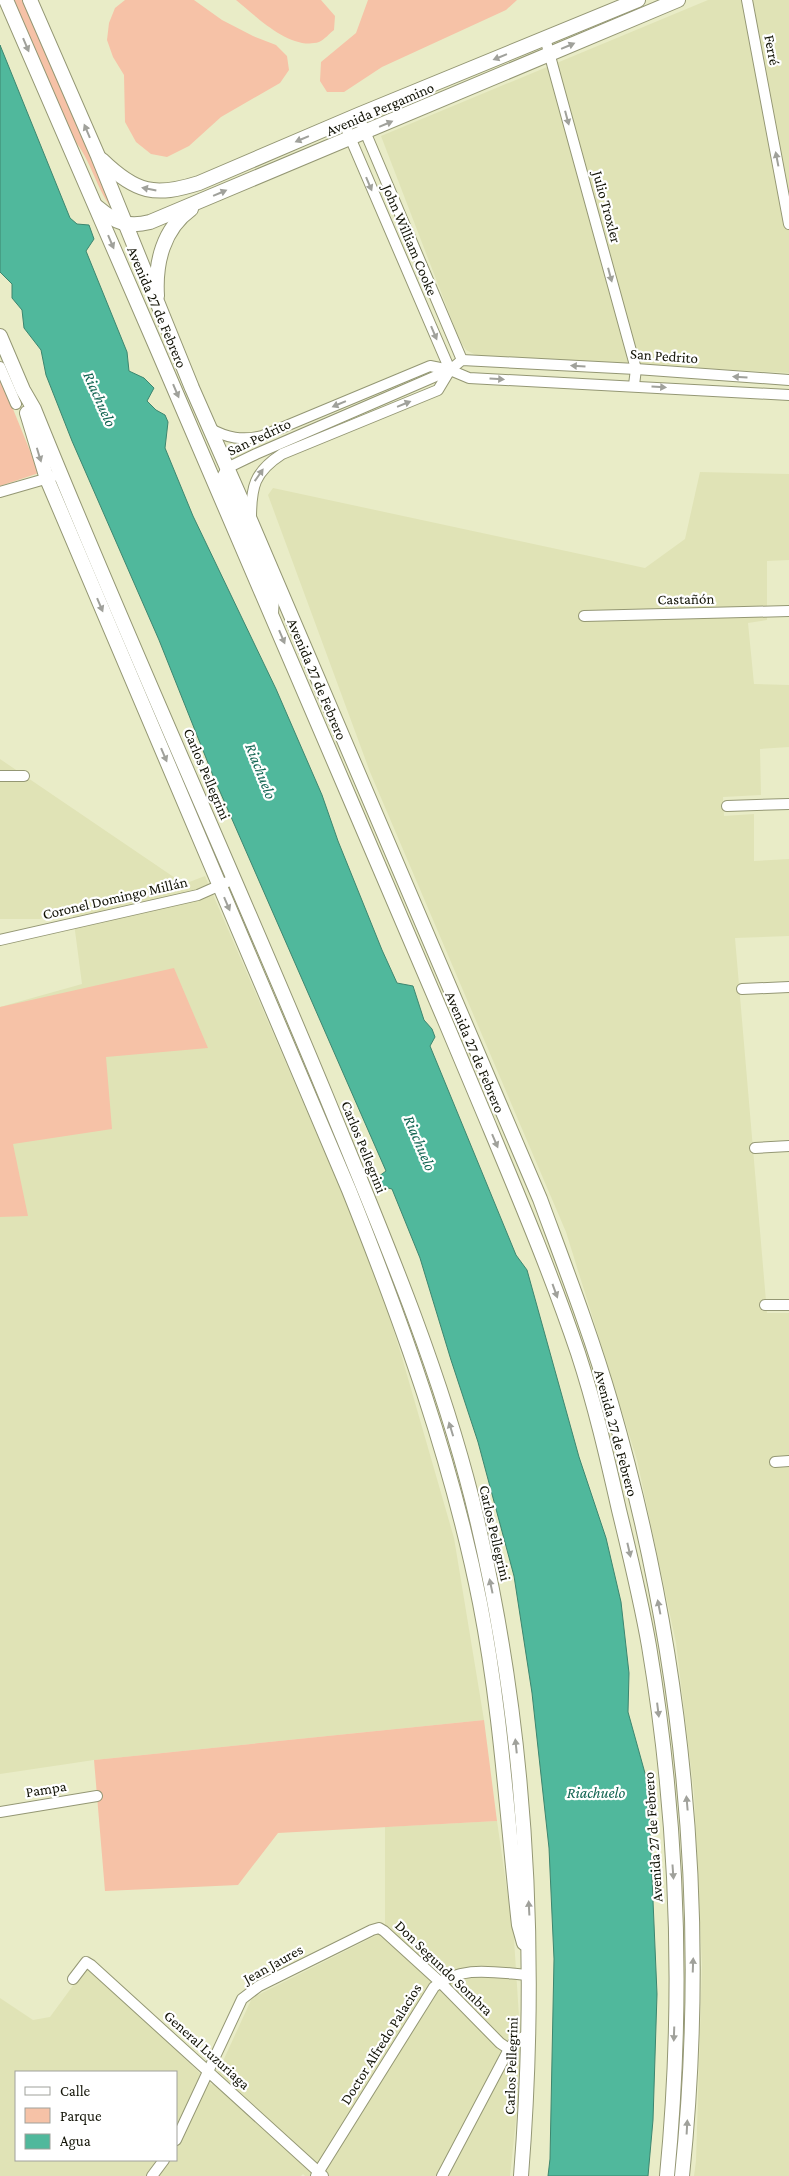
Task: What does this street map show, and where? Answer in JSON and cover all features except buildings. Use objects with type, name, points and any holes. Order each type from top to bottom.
[{"type":"main road","name":"Avenida 27 de Febrero","points":[[6,0],[445,1020],[441,1034],[455,1066],[458,1068],[464,1066],[533,1231],[578,1352],[602,1435],[598,1448],[603,1470],[610,1471],[648,1644],[664,1761],[675,1901],[676,1959],[672,2119],[667,2176]]},
{"type":"main road","name":"Avenida 27 de Febrero","points":[[30,0],[98,156],[158,310],[228,468],[540,1199],[580,1306],[611,1402],[628,1466],[666,1643],[685,1787],[690,1843],[693,1943],[691,2047],[682,2176]]},
{"type":"main road","name":"Avenida Pergamino","points":[[98,156],[116,174],[137,186],[148,190],[176,190],[199,183],[358,115],[638,0]]},
{"type":"main road","name":"Avenida Pergamino","points":[[125,225],[140,225],[150,222],[201,202],[678,0]]},
{"type":"main road","points":[[158,310],[156,274],[159,256],[175,225],[187,212],[201,202]]},
{"type":"main road","points":[[95,205],[112,219],[125,225]]},
{"type":"main road","name":"Carlos Pellegrini","points":[[0,336],[23,390],[32,432],[268,955],[414,1311],[472,1501],[494,1602],[516,1744],[528,1880],[530,1924],[528,1957],[529,2034],[521,2176]]},
{"type":"main road","name":"Carlos Pellegrini","points":[[53,476],[219,886],[345,1181],[408,1342],[453,1488],[480,1603],[502,1745],[519,1924],[528,1957]]},
{"type":"main road","points":[[464,1066],[480,1060]]},
{"type":"main road","points":[[610,1471],[628,1466]]},
{"type":"main road","points":[[648,1644],[666,1643]]},
{"type":"street","name":"Ferré","points":[[747,0],[789,224]]},
{"type":"street","name":"Julio Troxler","points":[[545,38],[636,369],[634,385]]},
{"type":"street","name":"John William Cooke","points":[[358,115],[462,360]]},
{"type":"street","name":"John William Cooke","points":[[343,122],[450,370]]},
{"type":"street","name":"San Pedrito","points":[[273,617],[274,597],[222,477],[228,468],[256,454],[450,370],[462,360],[636,369],[789,380]]},
{"type":"street","name":"San Pedrito","points":[[209,428],[226,436],[251,439],[271,433],[430,366],[450,370],[469,378],[634,385],[789,395]]},
{"type":"street","points":[[0,367],[16,404]]},
{"type":"street","name":"San Pedrito","points":[[251,522],[252,489],[255,479],[271,461],[282,454],[438,390],[450,370]]},
{"type":"street","points":[[0,492],[53,476]]},
{"type":"street","name":"Castañón","points":[[584,616],[789,611]]},
{"type":"street","points":[[0,776],[24,776]]},
{"type":"street","points":[[727,806],[789,804]]},
{"type":"street","name":"Coronel Domingo Millán","points":[[0,940],[198,895],[234,879]]},
{"type":"street","points":[[742,989],[789,988]]},
{"type":"street","points":[[755,1148],[789,1146]]},
{"type":"street","points":[[765,1305],[789,1305]]},
{"type":"street","points":[[775,1462],[789,1461]]},
{"type":"street","name":"Pampa","points":[[0,1812],[97,1796]]},
{"type":"street","name":"Don Segundo Sombra","points":[[379,1928],[440,1982],[500,2044],[509,2049]]},
{"type":"street","name":"Jean Jaures","points":[[178,2135],[242,1999],[250,1991],[363,1933],[379,1928]]},
{"type":"street","name":"General Luzuriaga","points":[[73,1979],[83,1964],[86,1962],[91,1965],[319,2174]]},
{"type":"street","name":"Doctor Alfredo Palacios","points":[[319,2174],[428,1996],[440,1982],[447,1977],[463,1972],[529,1975]]},
{"type":"street","points":[[442,2176],[509,2049],[514,2042],[529,2034]]},
{"type":"street","points":[[152,2176],[163,2161]]},
{"type":"shaded area","points":[[708,0],[789,0],[789,373],[478,356],[466,350],[459,339],[381,136]]},
{"type":"shaded area","points":[[700,472],[789,474],[789,560],[767,561],[767,620],[748,623],[754,684],[789,685],[789,747],[760,749],[761,795],[723,797],[724,816],[754,814],[754,861],[789,859],[789,936],[735,938],[767,1313],[789,1313],[789,2176],[694,2176],[702,1965],[694,1793],[676,1643],[637,1460],[566,1232],[370,772],[268,495],[273,488],[645,568],[685,539]]},
{"type":"shaded area","points":[[0,759],[184,884],[205,876],[372,1262],[401,1354],[454,1538],[484,1720],[94,1760],[0,1774],[0,1007],[82,984],[72,908],[40,919],[0,919]]},
{"type":"shaded area","points":[[497,1821],[514,1939],[522,2063],[510,2176],[305,2176],[303,2174],[301,2176],[0,2176],[0,1998],[33,2020],[50,2017],[88,1965],[212,2085],[252,1998],[385,1931],[385,1827]]},
{"type":"green space","points":[[14,0],[26,0],[115,212],[103,195],[85,156],[73,139]]},
{"type":"green space","points":[[125,0],[194,0],[222,20],[276,45],[287,56],[289,70],[280,83],[221,117],[189,146],[167,157],[151,154],[136,142],[125,122],[124,75],[113,57],[107,40],[109,23],[115,8]]},
{"type":"green space","points":[[236,0],[321,0],[335,16],[334,30],[319,42],[297,41],[285,37],[263,23]]},
{"type":"green space","points":[[368,0],[517,0],[506,10],[382,67],[344,92],[327,92],[320,81],[321,62],[356,33]]},
{"type":"green space","points":[[0,382],[2,382],[39,473],[0,486]]},
{"type":"green space","points":[[174,968],[208,1048],[106,1057],[112,1129],[13,1144],[28,1216],[0,1217],[0,1007]]},
{"type":"green space","points":[[484,1720],[497,1821],[278,1833],[238,1885],[105,1891],[94,1760]]},
{"type":"water","name":"Riachuelo","points":[[0,45],[70,218],[77,224],[89,225],[94,239],[86,251],[127,352],[129,371],[144,378],[154,388],[147,401],[156,410],[165,415],[168,422],[165,448],[193,516],[276,689],[322,795],[338,841],[397,983],[413,986],[424,1020],[432,1029],[435,1037],[430,1046],[516,1255],[527,1270],[579,1457],[606,1538],[621,1602],[629,1673],[628,1712],[648,1784],[657,1994],[653,2120],[648,2176],[548,2176],[550,2159],[554,1959],[549,1848],[532,1693],[514,1576],[478,1442],[420,1258],[392,1189],[375,1185],[375,1179],[386,1171],[214,778],[159,640],[72,441],[46,375],[41,350],[24,328],[22,310],[12,298],[12,284],[0,272]]}]
